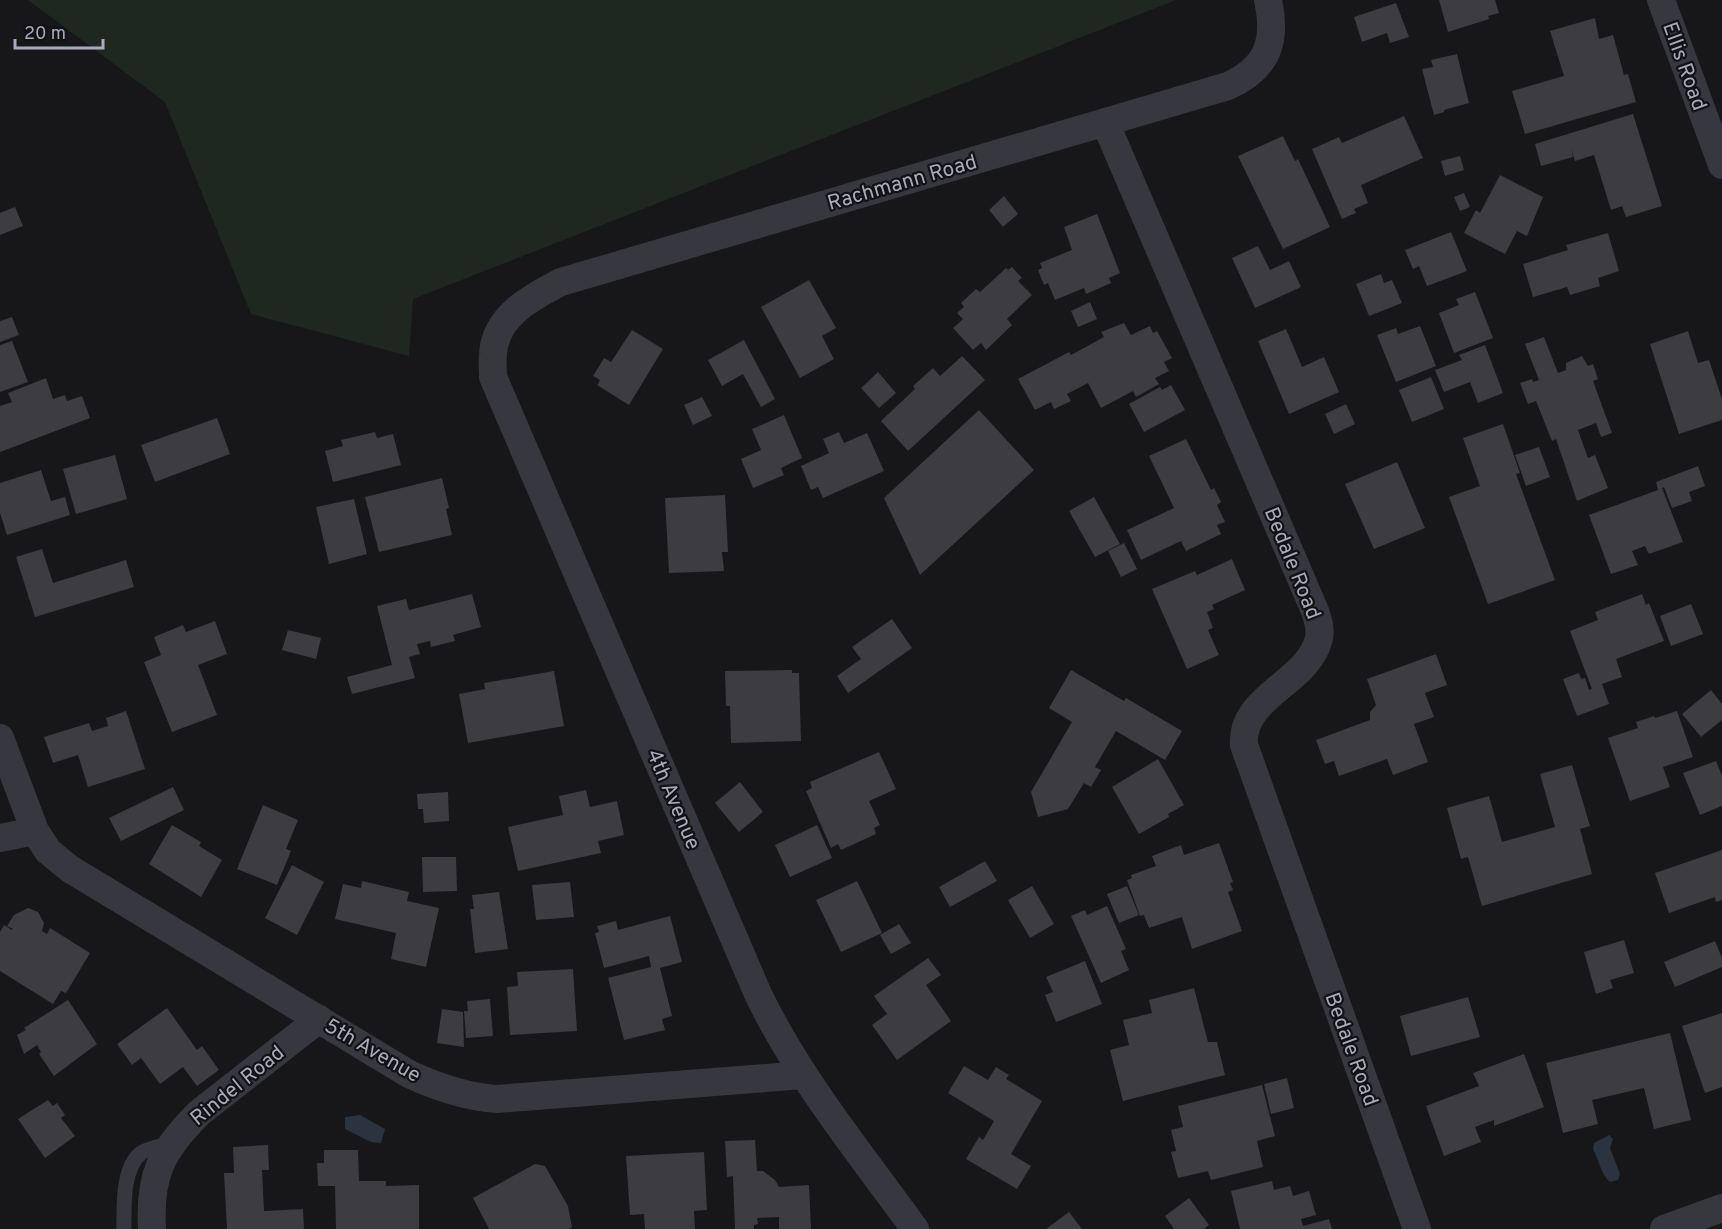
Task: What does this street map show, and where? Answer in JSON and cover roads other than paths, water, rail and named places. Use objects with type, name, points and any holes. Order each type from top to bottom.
[{"type":"street","name":"Rachmann Road","points":[[496,341],[508,318],[515,311],[534,296],[561,282],[1228,86],[1245,76],[1262,61],[1268,51],[1272,28],[1268,0]]},
{"type":"street","name":"Ellis Road","points":[[1661,0],[1722,165]]},
{"type":"street","name":"Bedale Road","points":[[1106,122],[1311,600],[1319,624],[1319,637],[1310,657],[1249,717],[1243,736],[1244,745],[1417,1229]]},
{"type":"street","name":"4th Avenue","points":[[496,341],[493,352],[493,378],[758,994],[772,1023],[804,1075],[915,1229]]},
{"type":"street","name":"5th Avenue","points":[[0,738],[35,831],[48,851],[70,869],[409,1074],[436,1086],[486,1098],[641,1089],[804,1075]]},
{"type":"street","points":[[0,838],[35,831]]},
{"type":"street","name":"Rindel Road","points":[[152,1229],[150,1202],[154,1179],[161,1160],[172,1143],[199,1113],[319,1019]]},
{"type":"street","points":[[1664,1229],[1722,1208]]},
{"type":"lane","points":[[124,1229],[125,1187],[136,1158],[149,1149],[172,1143]]},
{"type":"water","points":[[360,1115],[385,1129],[381,1143],[371,1142],[345,1129],[345,1117]]},
{"type":"water","points":[[1609,1135],[1613,1139],[1610,1148],[1620,1174],[1618,1180],[1610,1182],[1602,1171],[1593,1149],[1594,1143]]}]
